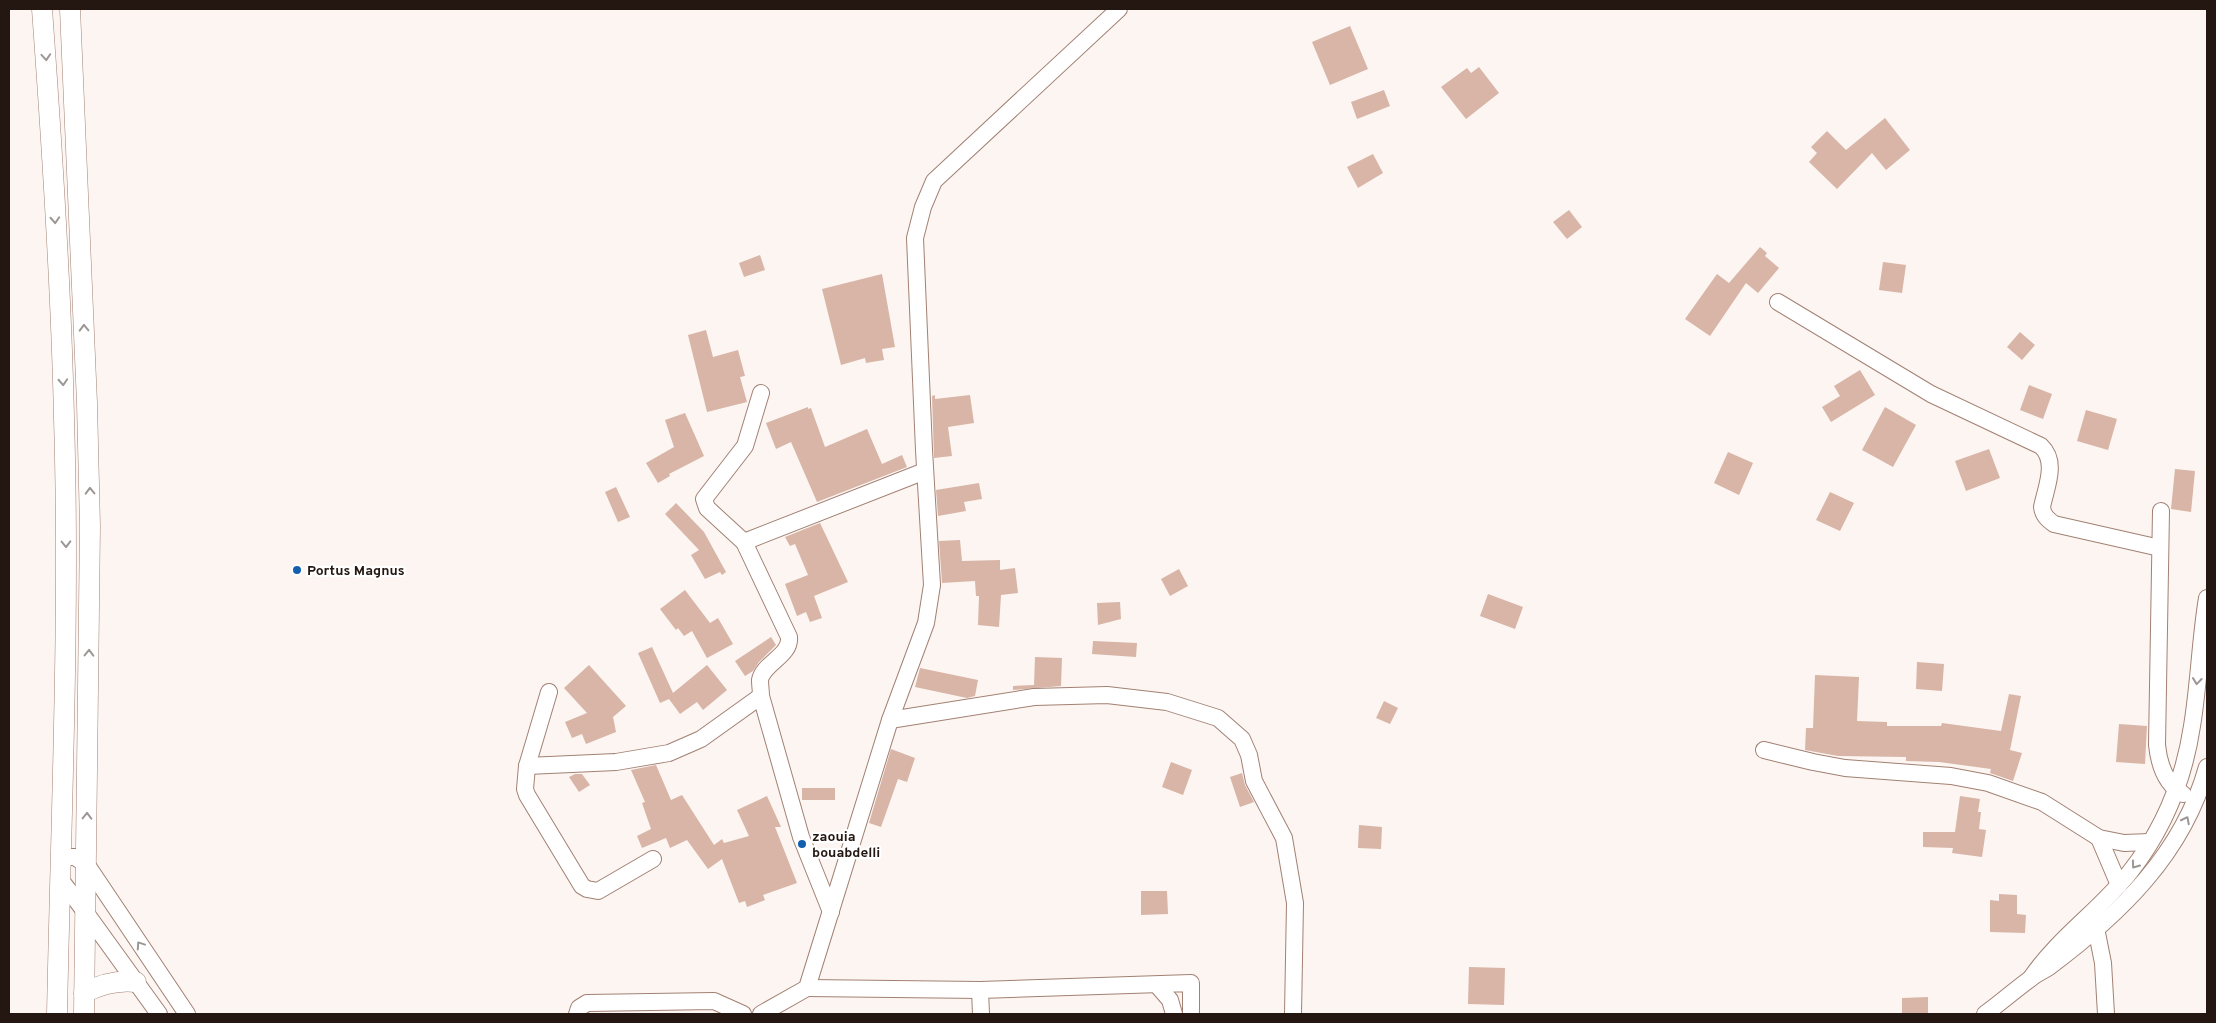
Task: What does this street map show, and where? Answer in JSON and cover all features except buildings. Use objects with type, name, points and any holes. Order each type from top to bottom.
[{"type":"main road","points":[[42,9],[52,156],[64,417],[66,575],[57,1014]]},
{"type":"main road","points":[[70,9],[87,393],[90,526],[84,1014]]},
{"type":"main road","points":[[84,993],[104,984],[126,981],[136,982]]},
{"type":"street","points":[[807,988],[890,720],[926,624],[932,585],[915,238],[922,207],[934,181],[1119,9]]},
{"type":"street","points":[[1778,302],[1931,394],[2046,450],[2051,463],[2042,506],[2043,512],[2049,521],[2054,524],[2160,548]]},
{"type":"street","points":[[761,394],[745,446],[704,499],[706,508],[744,542],[789,637],[788,647],[763,674],[760,680],[761,696],[801,837],[831,912]]},
{"type":"street","points":[[744,542],[925,471]]},
{"type":"street","points":[[2161,512],[2157,746],[2160,765],[2176,790],[2196,800]]},
{"type":"street","points":[[2031,978],[2043,962],[2119,886],[2150,842],[2176,790],[2185,762],[2193,725],[2207,598]]},
{"type":"street","points":[[549,692],[527,766],[527,795],[582,886],[587,890],[598,891],[653,859]]},
{"type":"street","points":[[890,720],[1034,697],[1106,695],[1167,702],[1218,718],[1242,739],[1249,755],[1254,781],[1284,838],[1295,903],[1293,1014]]},
{"type":"street","points":[[527,766],[616,762],[669,753],[701,739],[761,696]]},
{"type":"street","points":[[1764,750],[1845,768],[1951,776],[1988,783],[2042,802],[2099,838],[2124,843],[2150,842]]},
{"type":"street","points":[[1985,1014],[2031,978],[2049,967],[2131,898],[2175,843],[2196,800],[2207,767]]},
{"type":"street","points":[[2099,838],[2119,886]]},
{"type":"street","points":[[60,857],[74,857],[87,865],[186,1014]]},
{"type":"street","points":[[60,879],[159,1014]]},
{"type":"street","points":[[2096,928],[2103,962],[2106,1014]]},
{"type":"street","points":[[136,982],[156,968]]},
{"type":"street","points":[[761,1014],[807,988],[980,990],[1191,983],[1191,1014]]},
{"type":"street","points":[[1157,985],[1170,1000],[1174,1014]]},
{"type":"street","points":[[980,990],[981,1014]]},
{"type":"street","points":[[577,1014],[579,1008],[587,1003],[714,1002],[744,1014]]},
{"type":"place","name":"Portus Magnus","points":[[297,570]]},
{"type":"place","name":"zaouia bouabdelli","points":[[802,844]]}]
